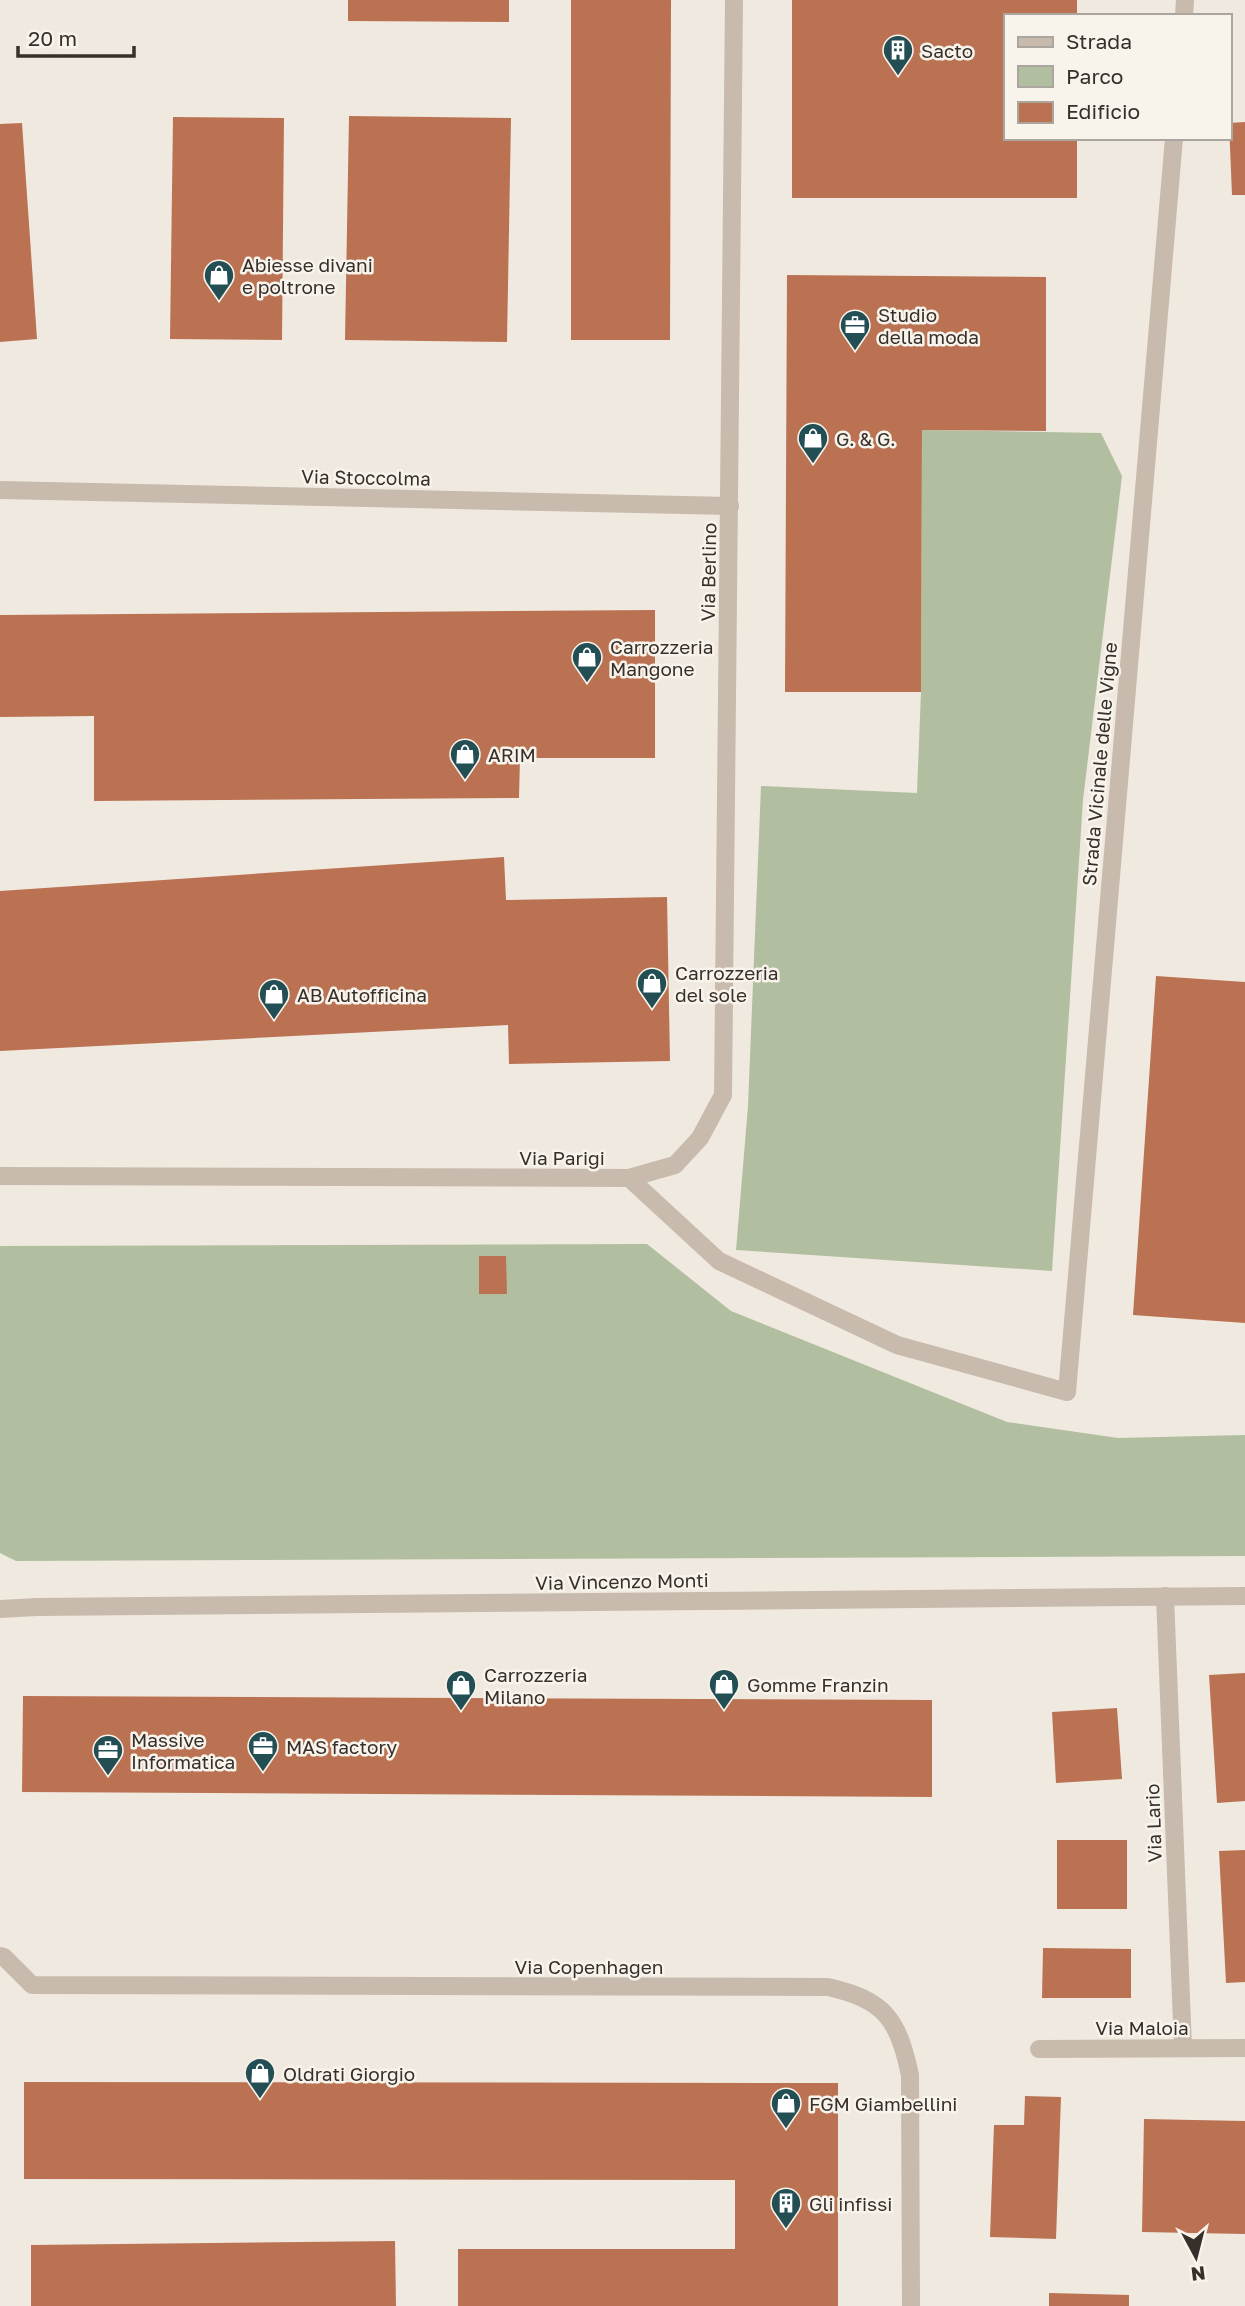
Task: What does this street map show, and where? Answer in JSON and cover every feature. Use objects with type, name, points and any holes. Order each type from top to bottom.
[{"type":"street","name":"Via Berlino","points":[[629,1178],[675,1165],[700,1138],[723,1095],[734,0]]},
{"type":"street","name":"Strada Vicinale delle Vigne","points":[[1067,1392],[1174,140]]},
{"type":"street","name":"Via Stoccolma","points":[[0,490],[730,506]]},
{"type":"street","name":"Via Parigi","points":[[0,1176],[629,1178],[719,1261],[897,1345],[1067,1392]]},
{"type":"street","name":"Via Lario","points":[[1165,1596],[1183,2048]]},
{"type":"street","name":"Via Vincenzo Monti","points":[[0,1609],[1245,1596]]},
{"type":"street","name":"Via Copenhagen","points":[[0,1956],[4,1956],[32,1986],[828,1987],[858,1994],[885,2013],[902,2041],[910,2075],[911,2306]]},
{"type":"street","name":"Via Maloia","points":[[1039,2049],[1245,2048]]},
{"type":"green space","points":[[922,430],[1101,433],[1122,476],[1083,800],[1052,1271],[736,1250],[748,1106],[761,786],[917,793],[921,692]]},
{"type":"green space","points":[[647,1244],[731,1311],[1007,1422],[1118,1438],[1245,1435],[1245,1556],[16,1561],[0,1553],[0,1246]]},
{"type":"building","points":[[348,0],[509,0],[509,22],[348,21]]},
{"type":"building","points":[[571,0],[671,0],[670,340],[571,340]]},
{"type":"building","name":"Sacto","points":[[792,0],[1077,0],[1077,14],[1004,14],[1004,140],[1077,140],[1077,198],[792,198]]},
{"type":"building","points":[[349,116],[511,118],[507,342],[345,340]]},
{"type":"building","points":[[173,117],[284,118],[282,340],[170,339]]},
{"type":"building","points":[[1245,122],[1245,195],[1232,195],[1231,123]]},
{"type":"building","points":[[22,123],[37,339],[0,342],[0,124]]},
{"type":"building","points":[[787,275],[1046,277],[1046,431],[922,430],[921,692],[785,692]]},
{"type":"building","points":[[655,610],[655,758],[520,758],[519,798],[94,801],[94,716],[0,717],[0,615]]},
{"type":"building","points":[[504,857],[506,900],[667,897],[670,1061],[509,1064],[508,1025],[0,1051],[0,891]]},
{"type":"building","points":[[1156,976],[1245,982],[1245,1323],[1133,1315]]},
{"type":"building","points":[[479,1256],[506,1256],[507,1294],[479,1294]]},
{"type":"building","points":[[1245,1673],[1245,1801],[1217,1803],[1209,1675]]},
{"type":"building","points":[[23,1696],[932,1700],[932,1797],[22,1792]]},
{"type":"building","points":[[1117,1708],[1122,1779],[1056,1783],[1052,1712]]},
{"type":"building","points":[[1057,1840],[1127,1840],[1127,1909],[1057,1909]]},
{"type":"building","points":[[1245,1850],[1245,1982],[1226,1983],[1219,1851]]},
{"type":"building","points":[[1043,1948],[1131,1949],[1131,1998],[1042,1998]]},
{"type":"building","points":[[24,2082],[838,2083],[838,2306],[458,2306],[458,2249],[735,2249],[735,2180],[24,2179]]},
{"type":"building","points":[[1025,2096],[1061,2097],[1056,2239],[990,2237],[994,2125],[1024,2125]]},
{"type":"building","points":[[1144,2119],[1245,2121],[1245,2234],[1142,2232]]},
{"type":"building","points":[[395,2241],[396,2306],[31,2306],[31,2245]]},
{"type":"building","points":[[1049,2293],[1129,2295],[1129,2306],[1049,2306]]},
{"type":"place","name":"Sacto","points":[[898,77]]},
{"type":"place","name":"Abiesse divani e poltrone","points":[[219,302]]},
{"type":"place","name":"Studio della moda","points":[[855,352]]},
{"type":"place","name":"G. & G.","points":[[813,465]]},
{"type":"place","name":"Carrozzeria Mangone","points":[[587,684]]},
{"type":"place","name":"ARIM","points":[[465,781]]},
{"type":"place","name":"Carrozzeria del sole","points":[[652,1010]]},
{"type":"place","name":"AB Autofficina","points":[[274,1021]]},
{"type":"place","name":"Gomme Franzin","points":[[724,1711]]},
{"type":"place","name":"Carrozzeria Milano","points":[[461,1712]]},
{"type":"place","name":"MAS factory","points":[[263,1773]]},
{"type":"place","name":"Massive Informatica","points":[[108,1777]]},
{"type":"place","name":"Oldrati Giorgio","points":[[260,2100]]},
{"type":"place","name":"FGM Giambellini","points":[[786,2130]]},
{"type":"place","name":"Gli infissi","points":[[786,2230]]}]
